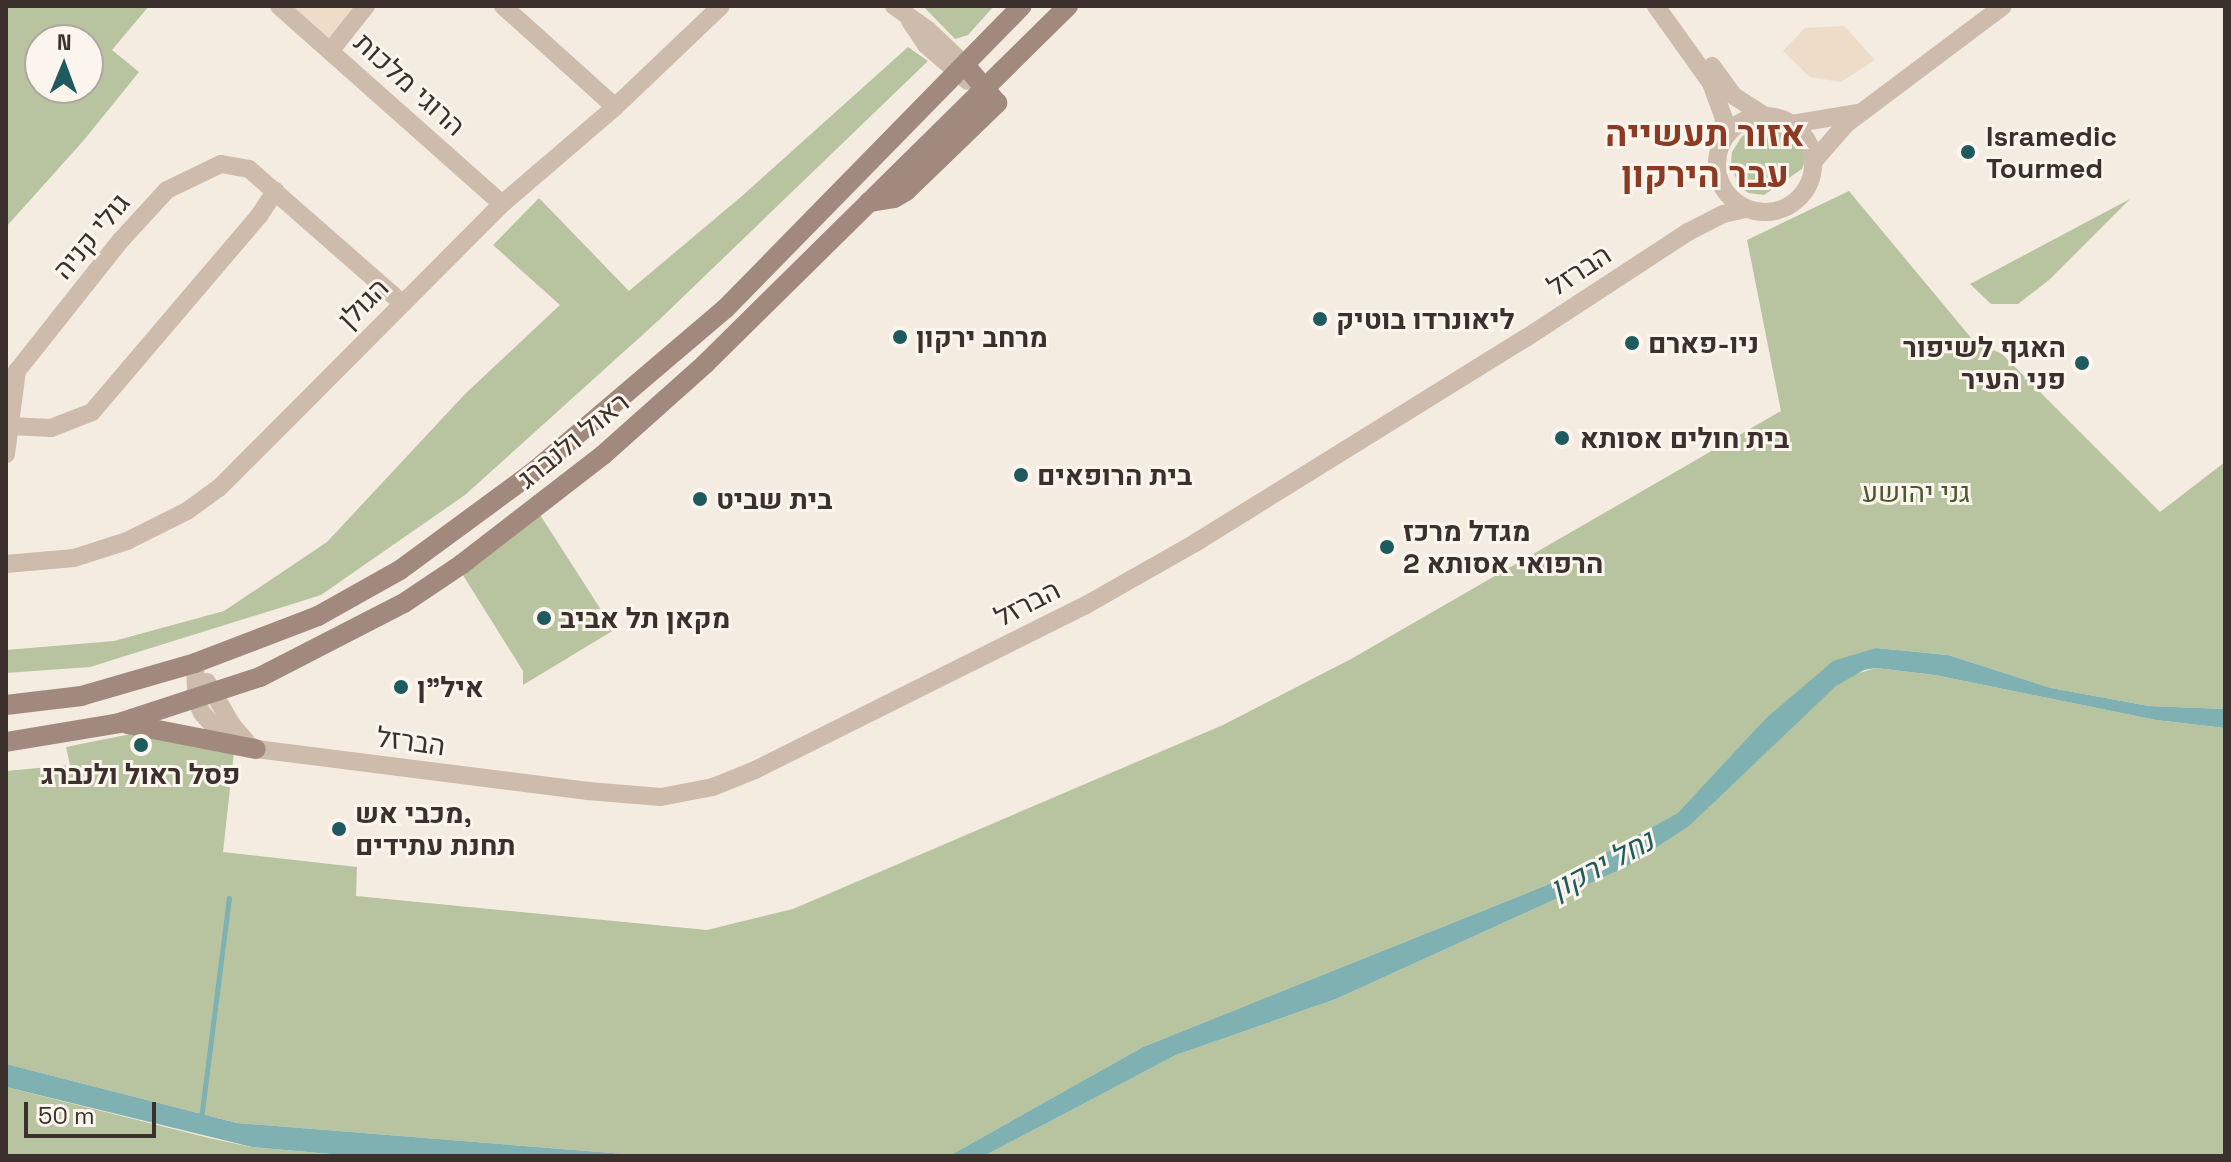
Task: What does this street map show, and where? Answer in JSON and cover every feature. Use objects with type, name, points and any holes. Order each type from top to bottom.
[{"type":"street","name":"הרוגי מלכות","points":[[279,6],[502,204]]},
{"type":"street","points":[[331,50],[366,6]]},
{"type":"street","points":[[503,6],[615,107]]},
{"type":"street","name":"הגולן","points":[[6,564],[74,558],[127,541],[187,511],[219,488],[502,204],[615,107],[721,6]]},
{"type":"street","points":[[894,6],[910,21],[928,30],[961,70],[985,91],[1068,6]]},
{"type":"street","name":"ראול ולנברג","points":[[6,705],[81,696],[195,663],[318,616],[400,570],[532,473],[725,309],[1022,6]]},
{"type":"street","points":[[1656,6],[1711,83],[1724,119],[1717,161],[1720,183],[1729,195],[1747,209],[1764,212],[1790,205],[1808,187],[1813,162],[1807,141],[1792,124]]},
{"type":"street","points":[[1670,6],[1727,88],[1765,116],[1792,124],[1861,112]]},
{"type":"street","points":[[1813,162],[1861,112],[2003,6]]},
{"type":"street","name":"ראול ולנברג","points":[[6,742],[119,723],[260,677],[404,603],[462,564],[603,455],[705,364],[869,202],[894,198],[906,191],[997,103],[985,91]]},
{"type":"street","points":[[1720,146],[1735,127],[1765,116]]},
{"type":"street","name":"גולי קניה","points":[[6,454],[17,371],[121,240],[167,190],[221,164],[249,169],[402,303]]},
{"type":"street","points":[[10,426],[51,428],[92,412],[259,216],[275,191]]},
{"type":"street","name":"הברזל","points":[[256,749],[525,785],[661,797],[713,787],[755,770],[1086,605],[1195,543],[1526,338],[1688,232],[1723,214],[1747,209]]},
{"type":"street","points":[[195,663],[205,696],[256,749]]},
{"type":"street","points":[[119,723],[256,749]]},
{"type":"green space","points":[[6,6],[149,6],[112,50],[139,72],[84,140],[6,227]]},
{"type":"green space","points":[[923,6],[994,6],[968,35],[955,39]]},
{"type":"green space","points":[[908,47],[928,61],[659,320],[465,495],[321,595],[90,667],[6,673],[6,650],[114,641],[224,611],[327,542],[465,394],[560,305],[493,245],[539,198],[629,291],[742,196]]},
{"type":"green space","points":[[1764,124],[1784,125],[1795,132],[1807,154],[1802,169],[1764,195],[1749,193],[1739,187],[1731,164],[1732,152],[1742,136]]},
{"type":"green space","name":"גני יהושע","points":[[1849,191],[1977,345],[2001,353],[2160,512],[2225,462],[2225,709],[2149,706],[2051,688],[1948,655],[1876,648],[1764,720],[1679,813],[1547,885],[1143,1047],[949,1156],[650,1156],[237,1123],[6,1064],[6,771],[70,765],[66,747],[146,731],[234,752],[223,852],[357,867],[356,896],[707,930],[793,909],[1223,725],[1351,659],[1781,411],[1747,240]]},
{"type":"green space","points":[[2130,199],[2049,280],[2018,304],[1991,304],[1970,284]]},
{"type":"green space","points":[[535,507],[614,630],[523,685],[523,671],[461,572]]},
{"type":"green space","points":[[1876,668],[1935,675],[2156,720],[2225,728],[2225,1156],[984,1156],[1176,1055],[1336,999],[1626,867],[1836,686],[1849,676]]},
{"type":"green space","points":[[6,1087],[252,1147],[353,1156],[6,1156]]},
{"type":"shaded area","points":[[280,6],[366,6],[331,50]]},
{"type":"shaded area","points":[[1844,26],[1875,60],[1841,82],[1810,77],[1783,51],[1805,28]]},
{"type":"water","name":"נחל ירקון","points":[[1876,648],[1948,655],[2051,688],[2149,706],[2225,709],[2225,728],[2156,720],[1935,675],[1876,668],[1864,670],[1836,686],[1689,826],[1626,867],[1336,999],[1176,1055],[984,1156],[949,1156],[1143,1047],[1547,885],[1678,813],[1764,720],[1833,661]]},
{"type":"water","points":[[6,1064],[237,1123],[650,1156],[353,1156],[252,1147],[6,1087]]},
{"type":"waterway","points":[[201,1119],[229,898]]},
{"type":"place","name":"Isramedic Tourmed","points":[[1968,152]]},
{"type":"place","name":"ליאונרדו בוטיק","points":[[1320,319]]},
{"type":"place","name":"מרחב ירקון","points":[[900,337]]},
{"type":"place","name":"ניו-פארם","points":[[1632,343]]},
{"type":"place","name":"האגף לשיפור פני העיר","points":[[2082,363]]},
{"type":"place","name":"בית חולים אסותא","points":[[1562,438]]},
{"type":"place","name":"בית הרופאים","points":[[1021,475]]},
{"type":"place","name":"בית שביט","points":[[700,499]]},
{"type":"place","name":"מגדל מרכז הרפואי אסותא 2","points":[[1387,547]]},
{"type":"place","name":"מקאן תל אביב","points":[[544,618]]},
{"type":"place","name":"איל\"ן","points":[[401,687]]},
{"type":"place","name":"פסל ראול ולנברג","points":[[141,745]]},
{"type":"place","name":"מכבי אש, תחנת עתידים","points":[[339,829]]},
{"type":"district","name":"אזור תעשייה עבר הירקון","points":[[1705,154]]}]
